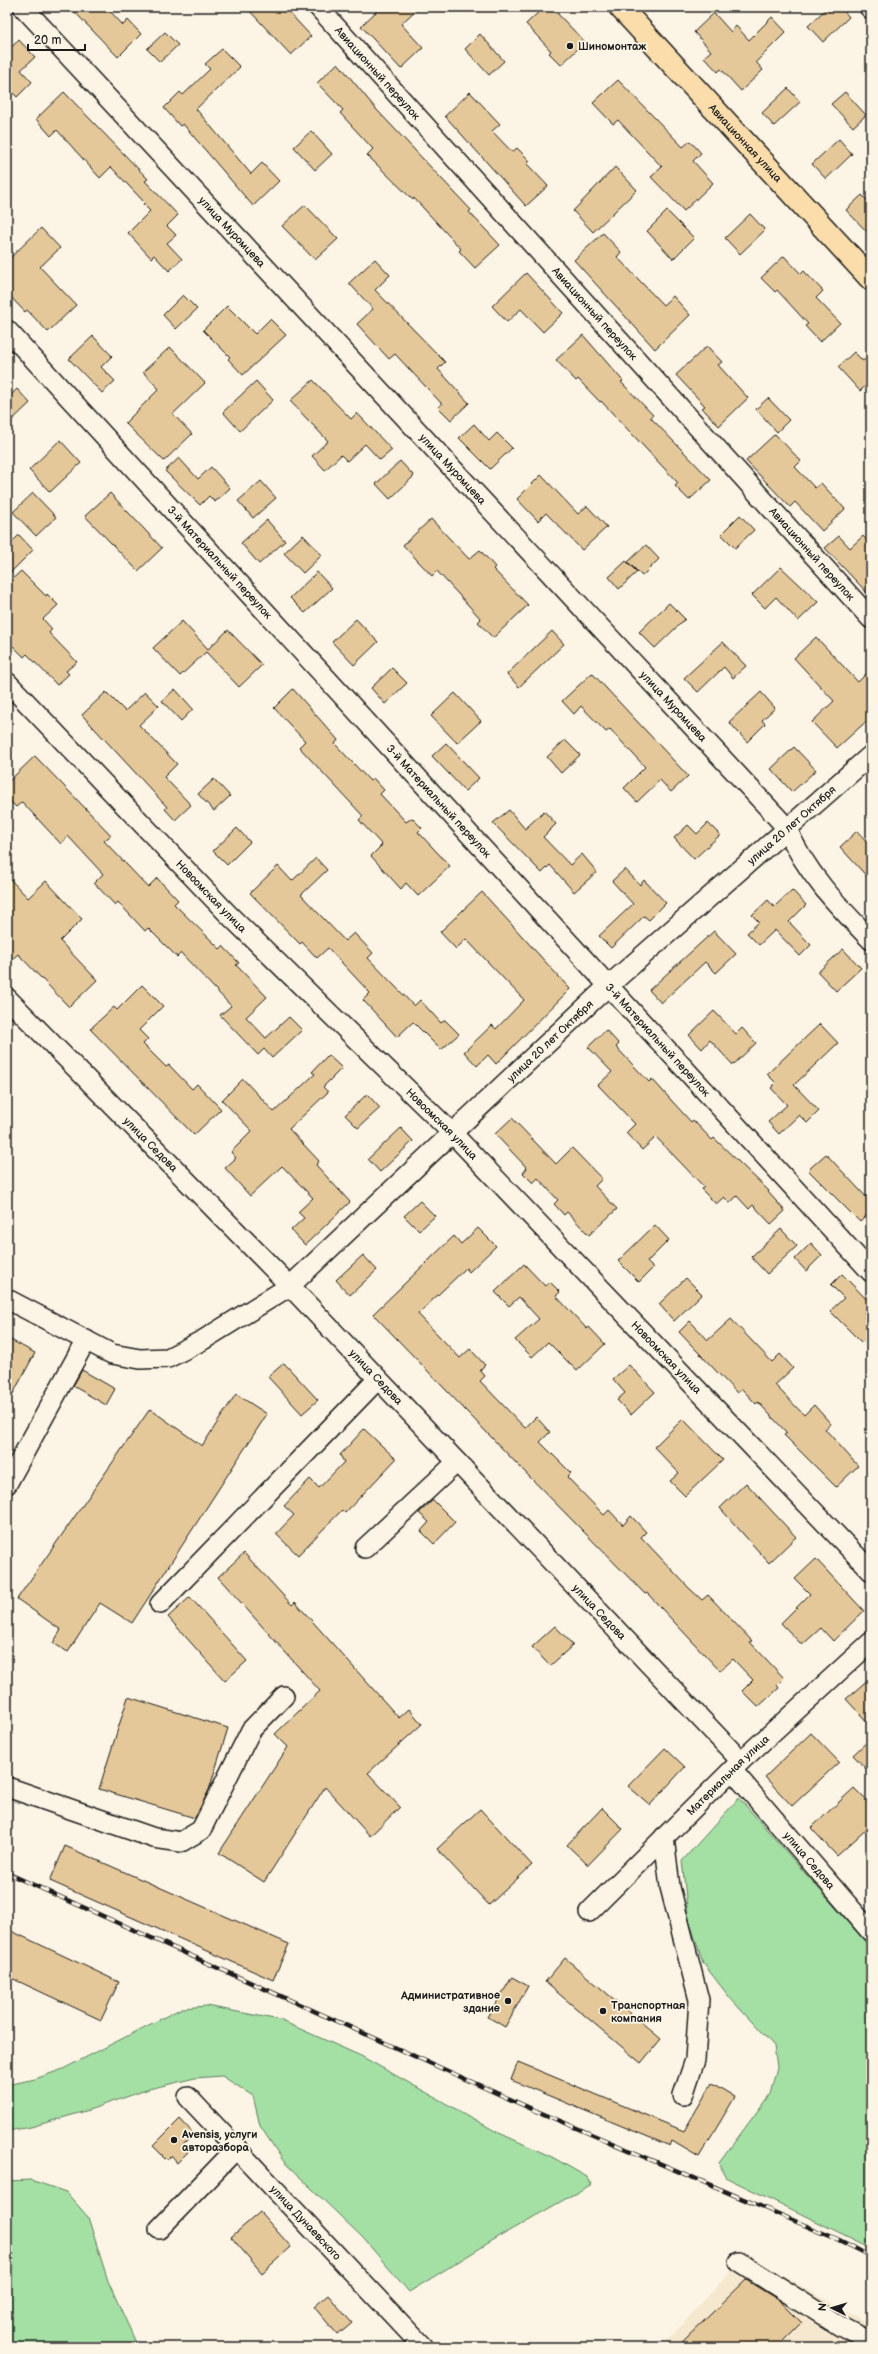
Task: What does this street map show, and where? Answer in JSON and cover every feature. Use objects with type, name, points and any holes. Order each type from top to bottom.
[{"type":"main road","name":"Авиационная улица","points":[[620,7],[871,279]]},
{"type":"street","name":"улица Муромцева","points":[[23,7],[787,828],[803,860],[847,915],[871,940]]},
{"type":"street","name":"Авиационный переулок","points":[[318,7],[871,619]]},
{"type":"street","name":"3-й Материальный переулок","points":[[7,330],[607,987],[871,1272]]},
{"type":"street","name":"Новоомская улица","points":[[7,682],[229,914],[452,1133],[871,1571]]},
{"type":"street","name":"улица 20 лет Октября","points":[[7,1299],[112,1354],[140,1359],[168,1358],[203,1340],[290,1286],[607,987],[871,756]]},
{"type":"street","name":"улица Седова","points":[[7,998],[290,1286],[457,1462],[736,1766],[871,1932]]},
{"type":"street","points":[[7,1484],[86,1340]]},
{"type":"street","points":[[160,1604],[378,1379]]},
{"type":"street","points":[[365,1548],[457,1462]]},
{"type":"street","name":"Материальная улица","points":[[589,1912],[736,1766],[871,1642]]},
{"type":"street","points":[[7,1787],[154,1838],[181,1842],[201,1830],[251,1730],[284,1696]]},
{"type":"street","points":[[664,1837],[670,1887],[699,2000],[695,2060],[683,2095]]},
{"type":"street","name":"улица Дунаевского","points":[[188,2097],[423,2347]]},
{"type":"street","points":[[159,2228],[237,2148]]},
{"type":"street","points":[[739,2262],[840,2326],[871,2342]]},
{"type":"shaded area","points":[[746,2255],[871,2325],[871,2347],[661,2347]]},
{"type":"green space","points":[[739,1798],[871,1948],[871,2248],[725,2177],[719,2163],[770,2094],[777,2067],[774,2046],[730,1998],[703,1963],[688,1916],[682,1861]]},
{"type":"green space","points":[[207,2006],[280,2020],[361,2056],[497,2132],[552,2157],[587,2177],[592,2184],[500,2236],[409,2292],[363,2238],[284,2162],[260,2126],[253,2096],[222,2076],[195,2078],[149,2089],[89,2110],[31,2127],[7,2131],[7,2085],[35,2079],[63,2069],[182,2008]]},
{"type":"green space","points":[[31,2180],[66,2192],[88,2217],[108,2281],[138,2347],[7,2347],[7,2181]]},
{"type":"building","points":[[70,7],[106,7],[123,25],[128,20],[141,34],[118,57]]},
{"type":"building","points":[[246,7],[284,7],[311,36],[291,55]]},
{"type":"building","points":[[381,7],[419,7],[401,24],[423,48],[401,69],[361,26]]},
{"type":"building","points":[[544,7],[551,7],[585,42],[561,65],[549,53],[551,51],[526,24]]},
{"type":"building","points":[[828,7],[840,7],[849,17],[823,42],[808,26]]},
{"type":"building","points":[[714,13],[731,32],[736,26],[749,40],[772,17],[786,32],[756,62],[763,70],[741,91],[721,69],[718,72],[704,57],[711,51],[694,32]]},
{"type":"building","points":[[165,32],[178,45],[160,62],[147,49]]},
{"type":"building","points":[[480,34],[504,61],[489,75],[465,49]]},
{"type":"building","points":[[19,40],[35,57],[21,70],[32,82],[17,97],[7,87],[7,51]]},
{"type":"building","points":[[222,49],[240,67],[196,109],[251,174],[262,163],[279,181],[253,206],[183,124],[180,126],[164,108],[180,92],[183,95],[210,69],[205,64]]},
{"type":"building","points":[[338,63],[376,109],[471,210],[469,212],[500,245],[475,268],[459,251],[461,249],[414,198],[413,200],[367,155],[373,149],[340,113],[343,110],[317,83]]},
{"type":"building","points":[[618,80],[683,147],[690,141],[701,153],[693,161],[713,183],[684,211],[651,177],[662,167],[618,120],[613,124],[593,103]]},
{"type":"building","points":[[788,88],[800,102],[774,126],[762,113]]},
{"type":"building","points":[[64,92],[148,179],[145,181],[178,215],[167,226],[176,235],[167,243],[182,259],[169,271],[154,255],[151,258],[128,233],[150,211],[143,204],[145,203],[111,167],[100,178],[57,130],[51,136],[36,119]]},
{"type":"building","points":[[470,92],[500,124],[492,131],[512,152],[517,148],[530,161],[527,164],[548,186],[526,206],[445,116]]},
{"type":"building","points":[[845,92],[866,115],[853,127],[831,104]]},
{"type":"building","points":[[311,131],[332,154],[315,170],[294,147]]},
{"type":"building","points":[[839,139],[852,154],[826,179],[812,164]]},
{"type":"building","points":[[615,167],[637,190],[593,232],[573,211]]},
{"type":"building","points":[[862,195],[871,204],[871,236],[846,210]]},
{"type":"building","points":[[305,205],[338,239],[315,260],[282,226]]},
{"type":"building","points":[[667,211],[694,238],[673,259],[647,231]]},
{"type":"building","points":[[750,214],[765,230],[740,254],[725,238]]},
{"type":"building","points":[[41,228],[60,248],[40,267],[76,305],[48,332],[27,310],[25,312],[7,293],[7,261]]},
{"type":"building","points":[[603,233],[621,252],[617,257],[663,305],[673,296],[690,315],[655,349],[574,260]]},
{"type":"building","points":[[784,256],[801,274],[804,271],[823,291],[816,298],[840,323],[820,342],[805,326],[808,324],[777,290],[775,292],[761,278]]},
{"type":"building","points":[[375,259],[390,275],[375,290],[445,362],[438,369],[469,403],[451,420],[438,407],[442,404],[395,354],[389,359],[357,324],[373,309],[349,283]]},
{"type":"building","points":[[526,273],[563,313],[543,332],[521,309],[507,322],[492,306]]},
{"type":"building","points":[[183,295],[197,309],[176,329],[163,315]]},
{"type":"building","points":[[227,306],[255,334],[270,319],[286,335],[243,375],[228,359],[230,357],[203,330]]},
{"type":"building","points":[[583,335],[623,381],[621,382],[653,415],[650,417],[711,480],[689,500],[675,486],[678,483],[601,401],[600,402],[578,379],[576,381],[556,360]]},
{"type":"building","points":[[93,336],[112,356],[101,367],[115,381],[102,393],[69,359]]},
{"type":"building","points":[[707,346],[722,362],[718,365],[748,398],[719,426],[702,408],[705,406],[676,375]]},
{"type":"building","points":[[170,347],[205,383],[173,414],[192,434],[164,461],[125,423],[159,389],[143,372]]},
{"type":"building","points":[[854,352],[863,361],[871,353],[871,381],[860,391],[838,367]]},
{"type":"building","points":[[313,380],[351,419],[357,413],[392,450],[380,460],[365,444],[347,461],[341,455],[325,470],[312,456],[328,441],[290,401]]},
{"type":"building","points":[[256,381],[273,400],[240,431],[223,412]]},
{"type":"building","points":[[17,389],[30,403],[7,425],[7,399]]},
{"type":"building","points":[[768,398],[789,420],[777,432],[756,409]]},
{"type":"building","points":[[474,424],[489,441],[497,433],[512,448],[490,469],[459,438]]},
{"type":"building","points":[[775,434],[801,461],[795,467],[815,488],[821,483],[845,509],[822,531],[795,502],[790,507],[746,461]]},
{"type":"building","points":[[60,440],[81,463],[50,492],[29,470]]},
{"type":"building","points":[[179,458],[198,479],[211,467],[230,488],[215,502],[209,496],[200,505],[165,471]]},
{"type":"building","points":[[400,461],[414,476],[390,499],[376,484]]},
{"type":"building","points":[[541,475],[578,514],[587,506],[607,527],[582,550],[546,513],[538,521],[517,499]]},
{"type":"building","points":[[261,481],[276,498],[253,518],[238,501]]},
{"type":"building","points":[[33,493],[56,517],[36,536],[13,512]]},
{"type":"building","points":[[110,493],[162,548],[138,571],[85,516]]},
{"type":"building","points":[[740,515],[754,530],[735,548],[721,534]]},
{"type":"building","points":[[431,519],[469,559],[480,550],[495,567],[493,569],[528,605],[493,638],[478,622],[481,619],[437,571],[432,576],[403,545]]},
{"type":"building","points":[[267,520],[285,541],[259,564],[241,543]]},
{"type":"building","points":[[19,535],[33,550],[7,576],[7,547]]},
{"type":"building","points":[[303,535],[322,555],[303,573],[284,553]]},
{"type":"building","points":[[839,536],[850,548],[863,536],[871,545],[871,597],[825,548]]},
{"type":"building","points":[[646,545],[659,559],[642,576],[628,562]]},
{"type":"building","points":[[626,561],[637,572],[619,589],[609,577]]},
{"type":"building","points":[[781,567],[818,602],[798,621],[776,597],[765,608],[752,595]]},
{"type":"building","points":[[21,571],[46,596],[47,594],[58,605],[43,619],[52,629],[49,633],[77,662],[66,671],[69,674],[57,685],[27,654],[24,657],[7,640],[7,584]]},
{"type":"building","points":[[317,572],[332,588],[305,613],[290,598]]},
{"type":"building","points":[[669,603],[685,619],[655,648],[639,632]]},
{"type":"building","points":[[356,619],[378,642],[354,665],[332,642]]},
{"type":"building","points":[[182,621],[208,649],[228,630],[262,665],[239,687],[206,652],[180,676],[153,648]]},
{"type":"building","points":[[552,631],[564,644],[519,687],[507,674]]},
{"type":"building","points":[[816,637],[858,682],[871,669],[871,717],[837,748],[812,722],[834,701],[794,658]]},
{"type":"building","points":[[723,642],[746,666],[733,678],[724,667],[698,692],[684,678]]},
{"type":"building","points":[[392,668],[407,683],[385,704],[371,688]]},
{"type":"building","points":[[592,673],[688,776],[671,792],[660,780],[637,802],[624,788],[645,767],[610,729],[606,732],[581,706],[574,714],[562,701]]},
{"type":"building","points":[[175,689],[193,709],[181,721],[162,701]]},
{"type":"building","points":[[293,689],[338,740],[335,744],[370,781],[373,778],[384,790],[380,794],[406,822],[412,818],[422,828],[418,832],[450,866],[418,896],[406,883],[401,889],[371,856],[382,845],[359,820],[363,816],[299,747],[305,741],[274,708]]},
{"type":"building","points":[[106,692],[125,711],[145,692],[159,706],[139,725],[177,764],[164,777],[191,805],[175,820],[165,809],[167,807],[82,715]]},
{"type":"building","points":[[761,692],[775,708],[762,720],[765,724],[747,742],[729,722]]},
{"type":"building","points":[[455,693],[481,721],[457,743],[431,716]]},
{"type":"building","points":[[565,740],[580,755],[561,773],[547,757]]},
{"type":"building","points":[[446,743],[479,778],[465,791],[432,756]]},
{"type":"building","points":[[794,747],[816,770],[792,792],[771,769]]},
{"type":"building","points":[[35,756],[111,835],[104,841],[148,887],[157,878],[178,900],[174,904],[220,949],[223,946],[239,963],[236,965],[267,997],[246,1017],[266,1038],[289,1017],[302,1030],[272,1058],[264,1049],[258,1055],[220,1015],[231,1006],[181,953],[177,957],[148,928],[145,931],[118,902],[115,905],[94,883],[103,874],[68,836],[61,844],[22,802],[16,807],[7,798],[7,783]]},
{"type":"building","points":[[214,779],[230,796],[214,811],[198,794]]},
{"type":"building","points":[[509,810],[525,829],[544,811],[556,824],[543,837],[570,865],[582,854],[597,872],[574,892],[550,865],[542,873],[493,823]]},
{"type":"building","points":[[708,823],[720,835],[694,859],[674,838],[688,825],[697,834]]},
{"type":"building","points":[[237,828],[250,842],[227,865],[213,851]]},
{"type":"building","points":[[857,831],[871,846],[871,881],[840,847]]},
{"type":"building","points":[[316,858],[327,870],[301,895],[345,941],[354,933],[373,953],[368,958],[414,1006],[420,1000],[441,1023],[445,1020],[459,1034],[441,1050],[413,1022],[397,1037],[363,1000],[370,993],[328,948],[317,958],[302,942],[300,944],[250,893],[278,866],[292,881]]},
{"type":"building","points":[[625,869],[640,885],[644,880],[666,903],[649,920],[644,916],[611,948],[599,936],[633,904],[612,881]]},
{"type":"building","points":[[7,876],[28,898],[46,881],[82,919],[60,941],[97,980],[69,1007],[18,954],[7,964]]},
{"type":"building","points":[[792,890],[806,905],[789,922],[811,945],[800,956],[775,930],[759,945],[747,933],[759,922],[752,915],[768,900],[774,907]]},
{"type":"building","points":[[482,892],[570,989],[496,1064],[488,1055],[477,1066],[464,1052],[492,1025],[496,1029],[524,1000],[466,939],[456,949],[440,932]]},
{"type":"building","points":[[714,931],[736,954],[716,973],[705,962],[661,1003],[649,990]]},
{"type":"building","points":[[843,949],[861,968],[836,991],[818,972]]},
{"type":"building","points":[[142,985],[163,1006],[139,1030],[148,1039],[143,1044],[166,1067],[169,1065],[192,1089],[197,1084],[221,1109],[194,1135],[90,1029],[114,1007],[117,1010]]},
{"type":"building","points":[[714,1011],[736,1034],[742,1028],[756,1043],[733,1065],[710,1040],[702,1049],[689,1035]]},
{"type":"building","points":[[820,1024],[838,1043],[794,1085],[819,1111],[807,1123],[799,1115],[779,1134],[768,1122],[787,1105],[771,1088],[776,1083],[767,1074]]},
{"type":"building","points":[[606,1030],[619,1044],[616,1047],[649,1082],[652,1079],[691,1122],[693,1120],[712,1140],[714,1138],[769,1191],[768,1192],[785,1211],[771,1224],[753,1205],[749,1209],[737,1196],[730,1203],[724,1197],[716,1204],[701,1189],[704,1187],[656,1137],[642,1150],[626,1133],[635,1124],[598,1085],[612,1072],[588,1047]]},
{"type":"building","points":[[328,1055],[342,1068],[323,1087],[328,1092],[289,1129],[319,1161],[316,1165],[350,1202],[305,1245],[291,1230],[304,1218],[298,1212],[313,1198],[282,1166],[250,1196],[225,1168],[236,1158],[231,1152],[252,1131],[222,1100],[243,1079],[274,1112],[315,1074],[312,1072]]},
{"type":"building","points":[[367,1094],[380,1108],[358,1128],[345,1115]]},
{"type":"building","points":[[512,1118],[556,1164],[572,1148],[602,1179],[595,1186],[617,1209],[589,1235],[567,1212],[564,1215],[554,1204],[558,1200],[538,1178],[533,1183],[523,1173],[527,1168],[495,1134]]},
{"type":"building","points":[[401,1128],[413,1141],[380,1172],[368,1159]]},
{"type":"building","points":[[826,1154],[871,1202],[871,1211],[860,1222],[808,1170]]},
{"type":"building","points":[[420,1201],[435,1216],[419,1231],[404,1216]]},
{"type":"building","points":[[655,1225],[669,1240],[647,1262],[653,1268],[639,1282],[618,1261]]},
{"type":"building","points":[[478,1228],[496,1246],[469,1272],[466,1268],[418,1314],[460,1358],[470,1349],[485,1365],[480,1370],[485,1376],[480,1381],[525,1428],[536,1417],[550,1432],[540,1442],[571,1473],[567,1477],[604,1515],[609,1510],[623,1525],[631,1516],[646,1532],[641,1537],[689,1588],[702,1600],[708,1595],[752,1641],[750,1642],[784,1678],[777,1685],[779,1688],[758,1707],[742,1691],[753,1680],[733,1659],[720,1671],[647,1593],[645,1594],[517,1464],[373,1314],[454,1236],[461,1244]]},
{"type":"building","points":[[781,1229],[797,1246],[767,1274],[751,1257]]},
{"type":"building","points":[[811,1243],[822,1255],[806,1271],[795,1259]]},
{"type":"building","points":[[363,1255],[377,1270],[350,1295],[336,1280]]},
{"type":"building","points":[[524,1264],[545,1286],[550,1282],[560,1292],[556,1296],[587,1329],[589,1327],[605,1344],[577,1371],[548,1342],[532,1357],[515,1340],[539,1319],[519,1297],[509,1306],[495,1292]]},
{"type":"building","points":[[842,1274],[871,1304],[871,1307],[864,1313],[871,1320],[871,1334],[862,1343],[830,1311],[844,1298],[831,1285]]},
{"type":"building","points":[[686,1278],[702,1294],[674,1321],[659,1304]]},
{"type":"building","points":[[731,1319],[772,1362],[780,1354],[793,1368],[775,1385],[804,1415],[814,1405],[831,1424],[825,1429],[858,1466],[836,1487],[784,1435],[787,1433],[758,1402],[756,1404],[742,1389],[737,1393],[679,1332],[690,1321],[708,1340]]},
{"type":"building","points":[[7,1338],[35,1353],[7,1405]]},
{"type":"building","points":[[284,1363],[318,1400],[302,1414],[268,1377]]},
{"type":"building","points":[[629,1365],[655,1392],[631,1415],[617,1400],[625,1393],[613,1379]]},
{"type":"building","points":[[82,1370],[115,1389],[106,1405],[73,1386]]},
{"type":"building","points":[[236,1394],[267,1414],[132,1623],[100,1603],[68,1652],[53,1643],[61,1630],[17,1599],[150,1409],[202,1446]]},
{"type":"building","points":[[683,1419],[723,1460],[685,1496],[670,1481],[679,1473],[654,1447]]},
{"type":"building","points":[[364,1429],[396,1459],[345,1513],[342,1510],[298,1555],[276,1534],[294,1515],[284,1506],[310,1479],[319,1488],[344,1462],[340,1455]]},
{"type":"building","points":[[746,1483],[796,1537],[769,1563],[720,1508]]},
{"type":"building","points":[[433,1500],[455,1522],[434,1544],[421,1531],[429,1522],[419,1513]]},
{"type":"building","points":[[244,1553],[292,1605],[295,1602],[399,1718],[409,1709],[422,1724],[368,1773],[400,1807],[370,1836],[325,1787],[264,1882],[219,1853],[288,1747],[275,1734],[320,1691],[218,1577]]},
{"type":"building","points":[[816,1559],[864,1611],[833,1641],[821,1628],[802,1645],[781,1623],[810,1594],[795,1579]]},
{"type":"building","points":[[190,1597],[247,1661],[225,1681],[168,1617]]},
{"type":"building","points":[[555,1626],[573,1645],[550,1666],[532,1647]]},
{"type":"building","points":[[871,1677],[871,1726],[846,1699]]},
{"type":"building","points":[[128,1697],[228,1728],[209,1790],[195,1818],[99,1789]]},
{"type":"building","points":[[811,1733],[839,1762],[792,1806],[765,1777]]},
{"type":"building","points":[[871,1738],[871,1774],[853,1755]]},
{"type":"building","points":[[665,1748],[685,1767],[650,1805],[628,1786]]},
{"type":"building","points":[[854,1788],[871,1805],[871,1825],[837,1856],[811,1828]]},
{"type":"building","points":[[602,1808],[623,1829],[588,1865],[567,1845]]},
{"type":"building","points":[[480,1809],[532,1865],[489,1905],[437,1849]]},
{"type":"building","points":[[65,1846],[289,1944],[273,1980],[50,1881]]},
{"type":"building","points":[[7,1929],[119,1982],[101,2020],[7,1976]]},
{"type":"building","name":"Транспортная компания","points":[[565,1958],[661,2039],[641,2063],[545,1982]]},
{"type":"building","name":"Административное здание","points":[[512,1977],[528,1986],[505,2027],[488,2017]]},
{"type":"building","points":[[518,2062],[684,2131],[712,2083],[735,2097],[699,2157],[672,2141],[670,2146],[511,2080]]},
{"type":"building","name":"Avensis, услуги авторазбора","points":[[180,2119],[194,2134],[182,2146],[188,2152],[177,2163],[171,2156],[167,2160],[153,2146]]},
{"type":"building","points":[[260,2212],[291,2247],[262,2273],[231,2237]]},
{"type":"building","points":[[746,2280],[780,2301],[802,2323],[778,2347],[677,2347]]},
{"type":"building","points":[[328,2295],[352,2323],[338,2335],[314,2307]]},
{"type":"railway","points":[[7,1873],[532,2109],[837,2239],[871,2256]]},
{"type":"place","name":"Шиномонтаж","points":[[570,46]]},
{"type":"place","name":"Административное здание","points":[[508,2001]]},
{"type":"place","name":"Транспортная компания","points":[[603,2011]]},
{"type":"place","name":"Avensis, услуги авторазбора","points":[[174,2140]]}]
